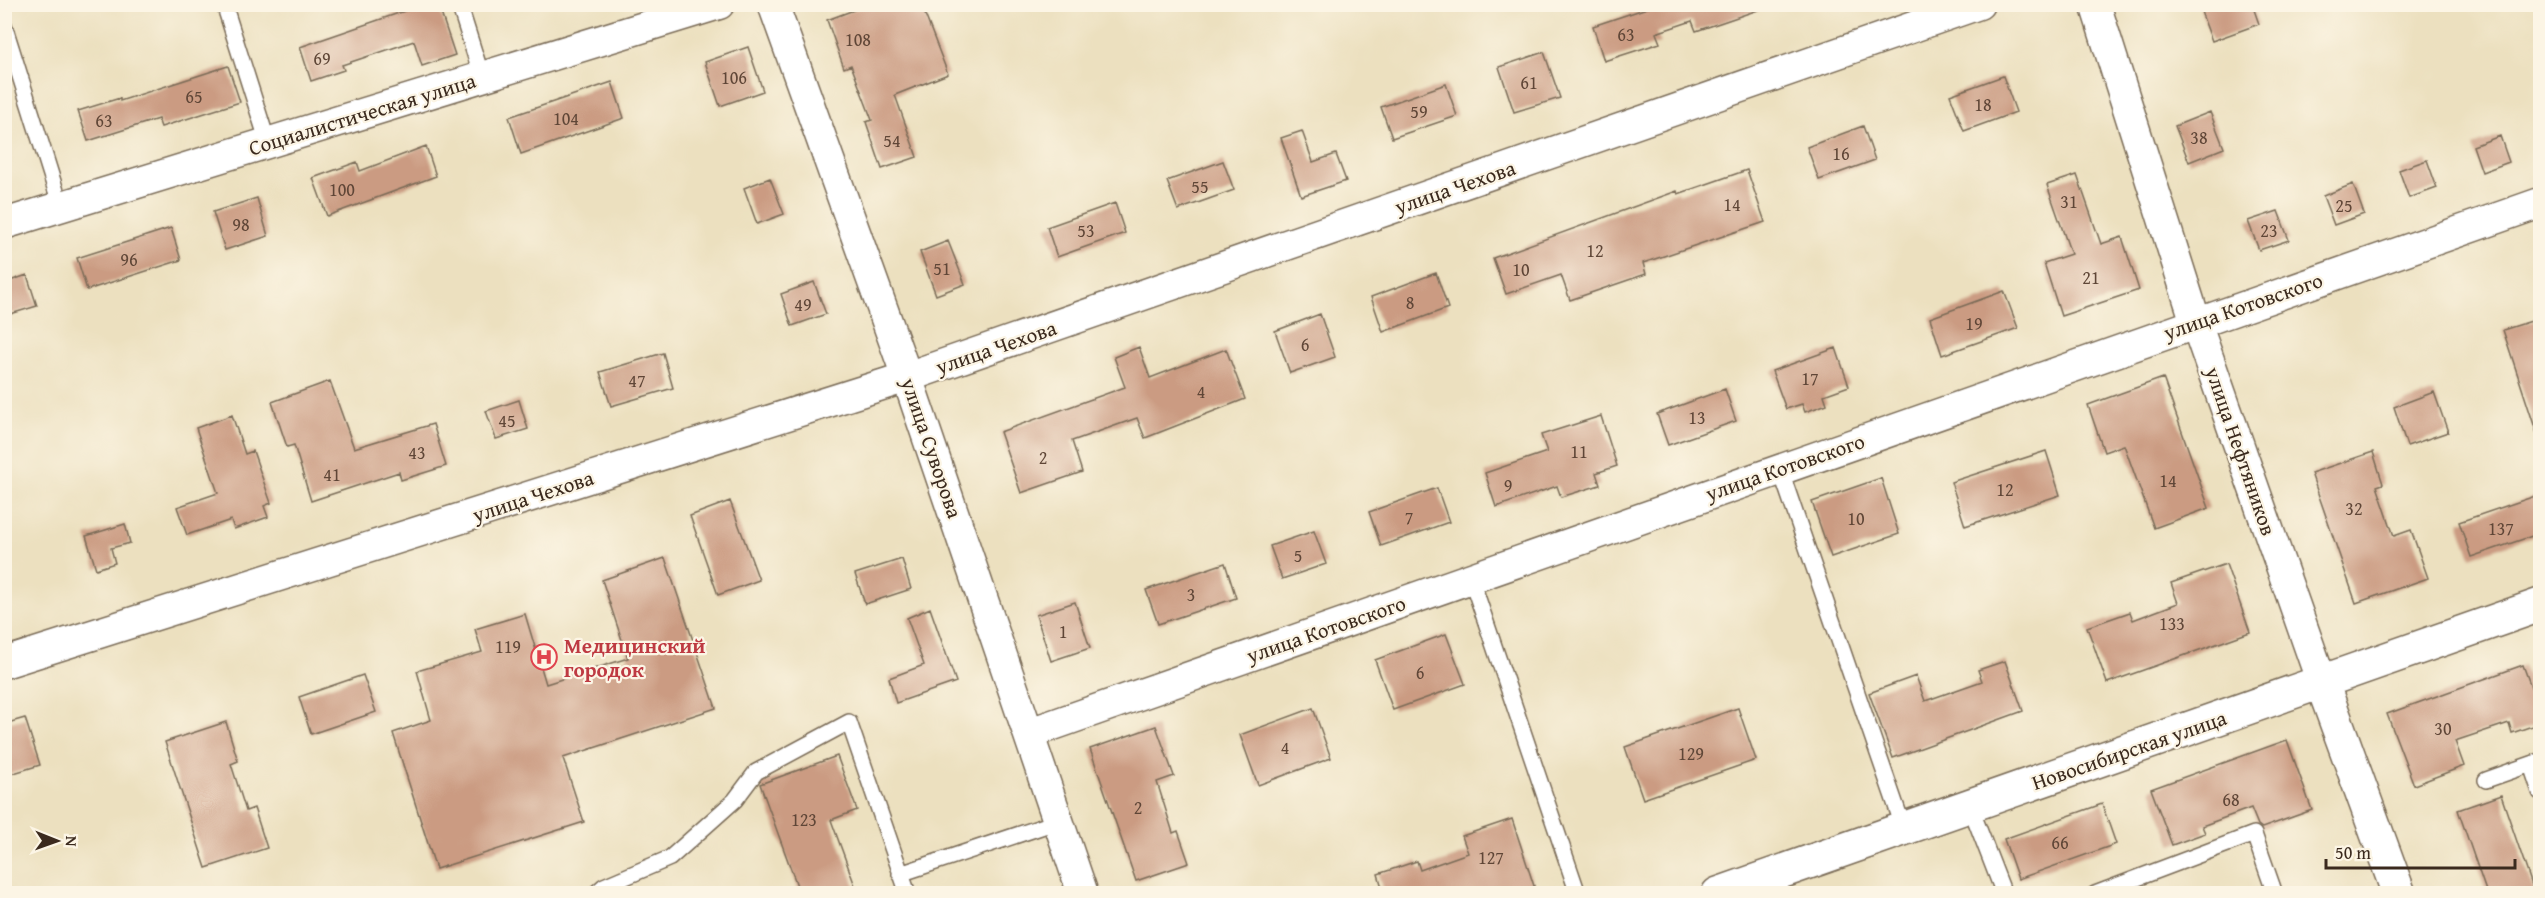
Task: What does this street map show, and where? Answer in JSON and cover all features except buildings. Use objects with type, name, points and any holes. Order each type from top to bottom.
[{"type":"main road","name":"Новосибирская улица","points":[[1718,894],[2541,605]]},
{"type":"main road","name":"улица Нефтяников","points":[[2322,683],[2399,894]]},
{"type":"street","name":"Социалистическая улица","points":[[4,224],[719,4]]},
{"type":"street","name":"улица Суворова","points":[[773,4],[908,377],[1083,894]]},
{"type":"street","name":"улица Чехова","points":[[4,663],[908,377],[1979,4]]},
{"type":"street","name":"улица Нефтяников","points":[[2095,4],[2196,322],[2322,683]]},
{"type":"street","name":"улица Котовского","points":[[1030,733],[2196,322],[2541,204]]},
{"type":"lane","points":[[224,4],[268,143]]},
{"type":"lane","points":[[459,4],[482,77]]},
{"type":"lane","points":[[4,25],[61,207]]},
{"type":"lane","points":[[1779,469],[1904,828]]},
{"type":"lane","points":[[1471,578],[1578,894]]},
{"type":"lane","points":[[595,894],[604,886],[670,858],[735,800],[756,772],[849,722],[908,894]]},
{"type":"lane","points":[[2486,780],[2536,763],[2541,792]]},
{"type":"lane","points":[[1970,806],[2004,894]]},
{"type":"lane","points":[[900,874],[1059,821]]},
{"type":"lane","points":[[2095,894],[2254,834],[2275,894]]},
{"type":"place","name":"Медицинский городок","points":[[544,657]]}]
